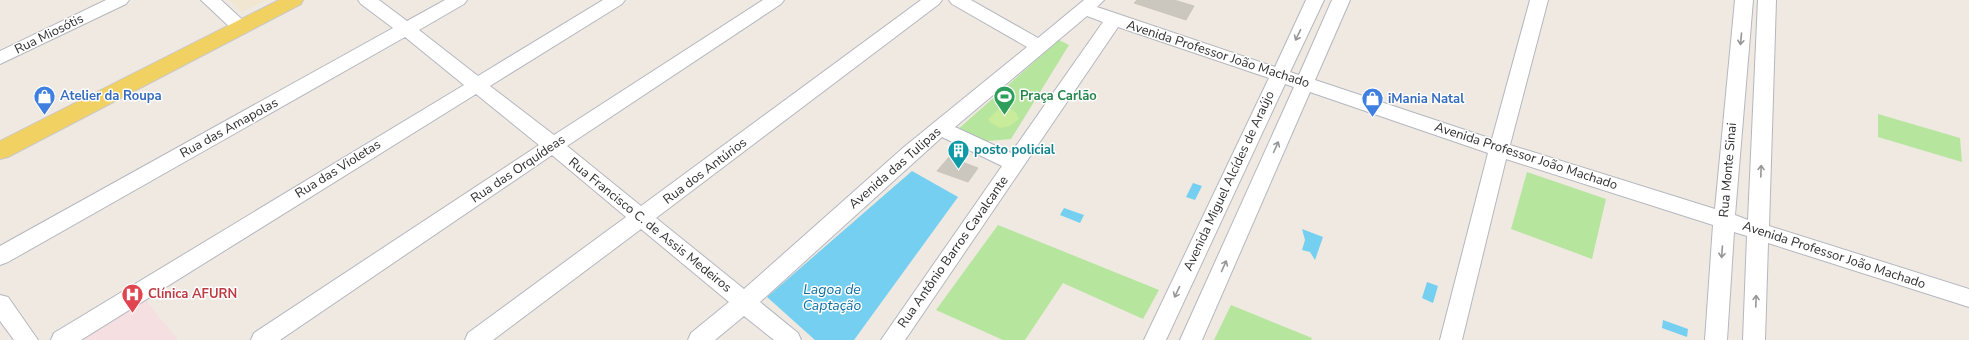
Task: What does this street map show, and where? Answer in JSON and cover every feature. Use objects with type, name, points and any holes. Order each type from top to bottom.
[{"type":"main road","points":[[0,151],[294,0]]},
{"type":"street","name":"Rua Miosótis","points":[[0,58],[120,0]]},
{"type":"street","points":[[210,0],[241,28]]},
{"type":"street","name":"Rua Francisco C. de Assis Medeiros","points":[[367,0],[477,84],[553,145],[790,340]]},
{"type":"street","name":"Rua das Amapolas","points":[[0,256],[458,0]]},
{"type":"street","name":"Rua das Violetas","points":[[62,340],[616,0]]},
{"type":"street","name":"Rua das Orquídeas","points":[[262,340],[553,145],[775,0]]},
{"type":"street","name":"Rua dos Antúrios","points":[[476,340],[642,218],[933,0]]},
{"type":"street","points":[[958,0],[1039,46]]},
{"type":"street","name":"Avenida Miguel Alcídes de Araújo","points":[[1155,340],[1315,0]]},
{"type":"street","points":[[1191,340],[1341,0]]},
{"type":"street","points":[[1451,340],[1499,149],[1539,0]]},
{"type":"street","name":"Rua Monte Sinai","points":[[1716,340],[1724,219],[1744,0]]},
{"type":"street","points":[[1754,340],[1767,0]]},
{"type":"street","name":"Avenida das Tulipas","points":[[699,340],[940,128],[1090,4]]},
{"type":"street","name":"Avenida Professor João Machado","points":[[1090,4],[1113,20],[1499,149],[1724,219],[1969,298]]},
{"type":"street","name":"Rua Antônio Barros Cavalcante","points":[[892,340],[1113,20]]},
{"type":"street","name":"Rua Antônio Barros Cavalcante","points":[[940,128],[1014,163]]},
{"type":"street","points":[[0,304],[27,340]]},
{"type":"shaded area","points":[[229,0],[267,0],[242,12]]},
{"type":"shaded area","name":"Clínica AFURN","points":[[141,295],[178,340],[68,340]]},
{"type":"green space","points":[[1059,40],[1069,45],[1011,139],[977,142],[957,130]]},
{"type":"green space","name":"Praça Carlão","points":[[1004,104],[1016,113],[1019,119],[1010,126],[1000,128],[991,123],[988,119]]},
{"type":"green space","points":[[1878,114],[1960,138],[1962,162],[1878,137]]},
{"type":"green space","points":[[1527,172],[1606,199],[1592,259],[1511,229]]},
{"type":"green space","points":[[998,225],[1159,290],[1143,319],[1063,283],[1025,340],[1003,340],[936,310]]},
{"type":"green space","points":[[1231,305],[1312,338],[1311,340],[1214,340]]},
{"type":"water","name":"Lagoa de Captação","points":[[912,171],[958,197],[854,340],[815,340],[767,297]]},
{"type":"water","points":[[1193,183],[1202,186],[1195,200],[1186,197]]},
{"type":"water","points":[[1064,208],[1084,215],[1080,223],[1060,215]]},
{"type":"water","points":[[1302,229],[1323,237],[1315,260],[1310,252],[1302,250],[1305,240]]},
{"type":"water","points":[[1427,282],[1438,286],[1433,303],[1422,298]]},
{"type":"water","points":[[1663,320],[1688,329],[1687,337],[1662,328]]},
{"type":"building","points":[[1137,0],[1174,0],[1194,6],[1186,20],[1134,3]]},
{"type":"building","name":"posto policial","points":[[949,157],[978,168],[968,182],[937,171]]},
{"type":"place","name":"Atelier da Roupa","points":[[44,116]]},
{"type":"place","name":"Praça Carlão","points":[[1005,116]]},
{"type":"place","name":"iMania Natal","points":[[1372,118]]},
{"type":"place","name":"posto policial","points":[[958,170]]},
{"type":"place","name":"Clínica AFURN","points":[[133,314]]}]
